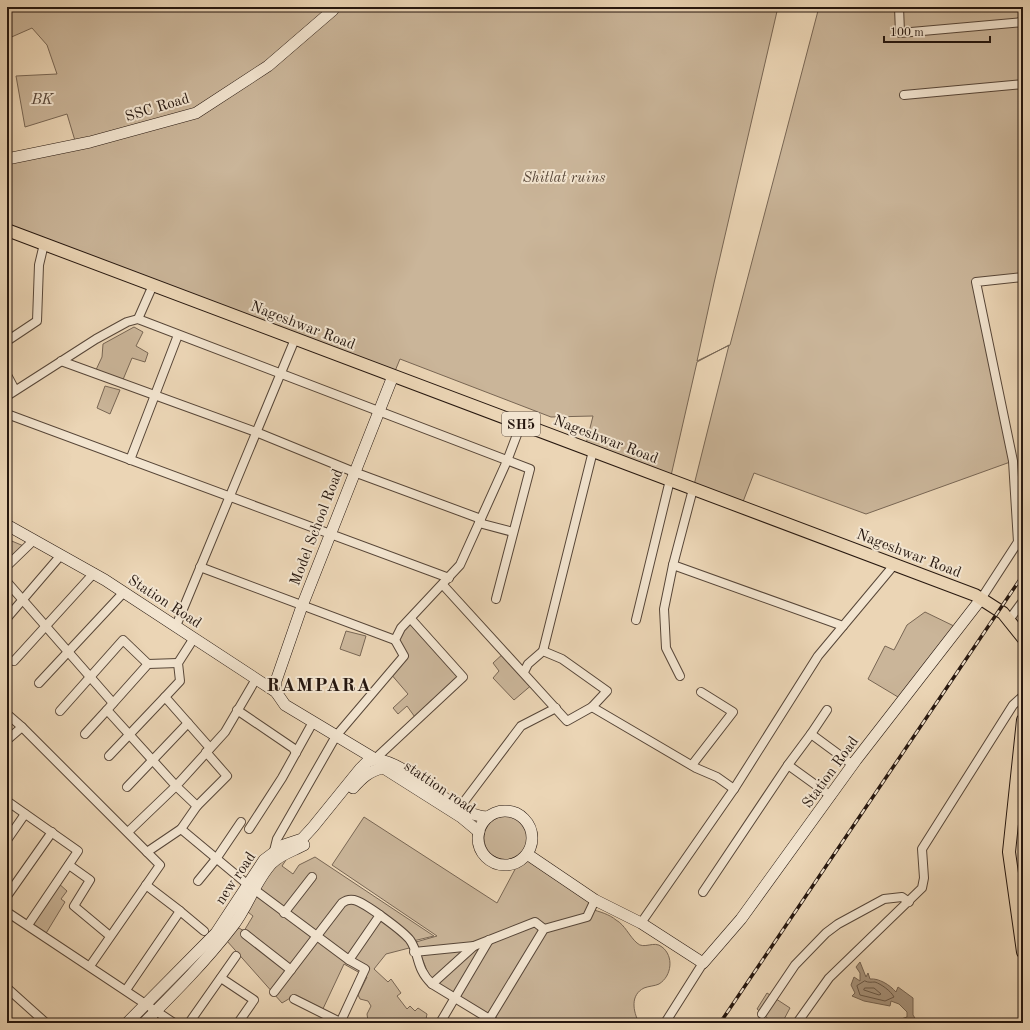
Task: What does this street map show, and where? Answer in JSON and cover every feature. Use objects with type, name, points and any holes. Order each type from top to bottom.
[{"type":"main road","name":"Nageshwar Road","points":[[7,230],[981,599],[1003,613],[1023,638]]},
{"type":"main road","points":[[1023,720],[1020,783],[1009,852],[1023,950]]},
{"type":"street","points":[[899,7],[900,33],[1023,22]]},
{"type":"street","name":"SSC Road","points":[[7,159],[90,142],[196,112],[268,66],[334,8]]},
{"type":"street","points":[[904,95],[1023,84]]},
{"type":"street","points":[[7,341],[37,321],[39,265],[44,244]]},
{"type":"street","points":[[981,599],[1018,542],[1013,461],[976,282],[1023,277]]},
{"type":"street","points":[[138,319],[153,285]]},
{"type":"street","points":[[7,396],[121,325],[138,319],[280,375],[530,469],[496,599]]},
{"type":"street","points":[[130,460],[178,335]]},
{"type":"street","points":[[176,626],[295,339]]},
{"type":"street","points":[[61,361],[256,432],[354,472],[480,521],[513,532]]},
{"type":"street","points":[[7,375],[15,390]]},
{"type":"street","name":"Model School Road","points":[[276,692],[276,681],[302,606],[393,376]]},
{"type":"street","points":[[7,414],[330,534],[446,582],[567,721],[592,707],[607,691],[562,659],[543,651]]},
{"type":"street","points":[[395,640],[401,628],[446,582],[460,565],[507,461],[521,424]]},
{"type":"street","points":[[524,672],[528,664],[543,651],[593,452]]},
{"type":"street","points":[[636,620],[670,480]]},
{"type":"street","points":[[680,676],[666,648],[664,609],[673,565],[694,489]]},
{"type":"street","name":"Station Road","points":[[7,525],[94,573],[124,592],[276,692],[285,705],[305,717]]},
{"type":"street","points":[[7,566],[34,540]]},
{"type":"street","points":[[7,618],[61,556]]},
{"type":"street","points":[[673,565],[843,626]]},
{"type":"street","points":[[641,924],[734,789],[818,656],[894,565]]},
{"type":"street","points":[[200,567],[395,640],[404,656],[336,736],[277,838],[276,855]]},
{"type":"street","points":[[14,661],[94,573]]},
{"type":"street","points":[[7,582],[113,703]]},
{"type":"street","points":[[39,683],[124,592]]},
{"type":"street","name":"Station Road","points":[[700,961],[741,919],[853,765],[981,599]]},
{"type":"street","points":[[1009,620],[1023,601]]},
{"type":"street","points":[[375,759],[463,677],[411,619]]},
{"type":"street","points":[[109,756],[180,681],[178,663],[194,638]]},
{"type":"street","points":[[60,711],[123,640],[148,664],[178,663]]},
{"type":"street","points":[[85,734],[148,664]]},
{"type":"street","points":[[128,832],[176,786],[225,732],[256,680]]},
{"type":"street","points":[[692,765],[733,712],[701,692]]},
{"type":"street","points":[[797,1023],[829,978],[922,888],[924,878],[922,849],[1013,705],[1023,696]]},
{"type":"street","points":[[147,852],[181,829],[197,806],[227,776],[188,723],[164,697]]},
{"type":"street","points":[[592,707],[692,765],[718,777],[734,789]]},
{"type":"street","points":[[460,807],[522,726],[556,708]]},
{"type":"street","points":[[107,710],[176,786],[197,806]]},
{"type":"street","points":[[237,710],[293,748],[296,753]]},
{"type":"street","points":[[703,892],[788,765],[827,710]]},
{"type":"street","points":[[7,714],[22,727],[160,865],[90,966]]},
{"type":"street","points":[[249,829],[296,753],[305,717],[375,759],[383,760],[404,770],[460,807],[479,817],[488,817]]},
{"type":"street","points":[[127,787],[188,723]]},
{"type":"street","points":[[7,740],[22,727]]},
{"type":"street","points":[[811,734],[853,765]]},
{"type":"street","points":[[365,776],[375,768],[377,764],[375,759]]},
{"type":"street","name":"stattion road","points":[[375,759],[383,768],[461,817],[479,832]]},
{"type":"street","name":"new road","points":[[276,855],[302,838],[313,827],[360,769],[367,762],[375,759]]},
{"type":"street","points":[[788,765],[831,796]]},
{"type":"street","name":"new road","points":[[126,1023],[152,1008],[179,989],[213,951],[234,925],[250,887],[264,860],[303,845],[317,832],[365,776],[374,770],[383,768]]},
{"type":"street","points":[[7,801],[78,851],[28,925]]},
{"type":"street","points":[[504,811],[512,812],[523,818],[531,829],[531,846],[527,854],[520,860],[512,864],[503,865],[494,862],[481,850],[479,832],[488,817],[495,813],[504,811]]},
{"type":"street","points":[[7,840],[25,814]]},
{"type":"street","points":[[198,881],[216,859],[241,822]]},
{"type":"street","points":[[181,829],[250,887],[316,938],[365,970],[340,1023],[294,999]]},
{"type":"street","points":[[7,896],[52,832]]},
{"type":"street","points":[[527,854],[595,900],[641,924],[700,961],[666,1023]]},
{"type":"street","points":[[69,865],[90,880],[74,906],[110,936]]},
{"type":"street","points":[[284,913],[312,877]]},
{"type":"street","points":[[146,885],[204,931]]},
{"type":"street","points":[[762,1014],[795,966],[826,933],[838,924],[884,899],[902,897],[909,902]]},
{"type":"street","points":[[274,992],[342,903],[347,900],[355,900],[380,915],[409,939],[421,971],[432,984],[491,1022],[544,929],[587,917],[595,900]]},
{"type":"street","points":[[126,990],[180,911]]},
{"type":"street","points":[[7,912],[174,1023]]},
{"type":"street","points":[[349,960],[380,915]]},
{"type":"street","points":[[414,952],[474,946],[535,922],[544,929]]},
{"type":"street","points":[[245,934],[291,970]]},
{"type":"street","points":[[440,1023],[489,940]]},
{"type":"street","points":[[432,984],[474,946]]},
{"type":"street","points":[[189,1023],[236,956]]},
{"type":"street","points":[[221,978],[254,1000],[238,1023]]},
{"type":"street","points":[[7,988],[46,1023]]},
{"type":"street","name":"new road","points":[[144,1023],[152,1008]]},
{"type":"green space","points":[[7,7],[778,7],[697,361],[719,351],[697,362],[670,480],[585,448],[593,416],[551,417],[400,359],[393,376],[7,230],[7,159],[76,144],[67,114],[25,127],[16,76],[57,74],[47,45],[32,28],[7,39]]},
{"type":"green space","points":[[819,7],[1023,7],[1023,279],[976,282],[1013,461],[866,514],[754,473],[741,507],[693,489],[729,346]]},
{"type":"green space","points":[[134,327],[143,332],[136,346],[148,353],[145,362],[132,358],[122,382],[95,372],[102,357],[103,344]]},
{"type":"green space","points":[[105,386],[120,390],[110,414],[97,408]]},
{"type":"green space","points":[[7,539],[26,547],[7,566]]},
{"type":"green space","points":[[925,612],[958,628],[903,700],[868,679],[885,646],[894,650],[907,625]]},
{"type":"green space","points":[[411,619],[463,677],[417,720],[407,706],[398,714],[393,708],[408,694],[390,673],[404,656],[395,640]]},
{"type":"green space","points":[[346,631],[366,636],[360,656],[340,649]]},
{"type":"green space","points":[[505,652],[534,683],[514,700],[493,678],[499,671],[493,663]]},
{"type":"green space","points":[[506,816],[518,820],[524,826],[528,838],[524,850],[518,856],[506,860],[494,856],[488,850],[484,838],[488,826],[494,820]]},
{"type":"green space","points":[[364,817],[497,903],[520,860],[527,854],[595,900],[591,909],[607,915],[619,922],[637,943],[643,946],[656,944],[662,947],[666,951],[670,961],[669,971],[667,976],[659,984],[644,988],[636,995],[634,1008],[639,1023],[496,1023],[432,984],[416,942],[437,936],[332,865]]},
{"type":"green space","points":[[284,854],[286,860],[282,866],[293,874],[299,865],[315,857],[434,936],[413,941],[413,947],[386,954],[374,969],[388,982],[391,979],[401,993],[397,996],[407,1009],[410,1006],[415,1011],[418,1008],[427,1014],[426,1019],[431,1023],[364,1023],[368,1021],[367,1014],[371,1006],[368,1001],[360,999],[358,995],[367,977],[344,964],[321,1013],[292,997],[282,1003],[227,941],[233,931],[239,928],[244,931],[253,916],[244,909]]},
{"type":"green space","points":[[57,882],[67,891],[61,899],[65,902],[45,935],[28,925]]},
{"type":"green space","points":[[767,993],[790,1008],[782,1023],[773,1023],[757,1009]]},
{"type":"water","points":[[860,962],[866,977],[868,973],[870,979],[884,982],[896,992],[898,987],[913,998],[913,1015],[918,1023],[899,1023],[901,1019],[907,1017],[907,1012],[899,1004],[891,1001],[890,1006],[864,1001],[852,996],[855,993],[851,985],[854,977],[860,981],[860,973],[856,967]]},
{"type":"railway","points":[[720,1023],[1023,575]]},
{"type":"district","name":"RAMPARA","points":[[319,684]]},
{"type":"park label","name":"BK","points":[[42,99]]},
{"type":"park label","name":"Shitlat ruins","points":[[564,177]]}]
